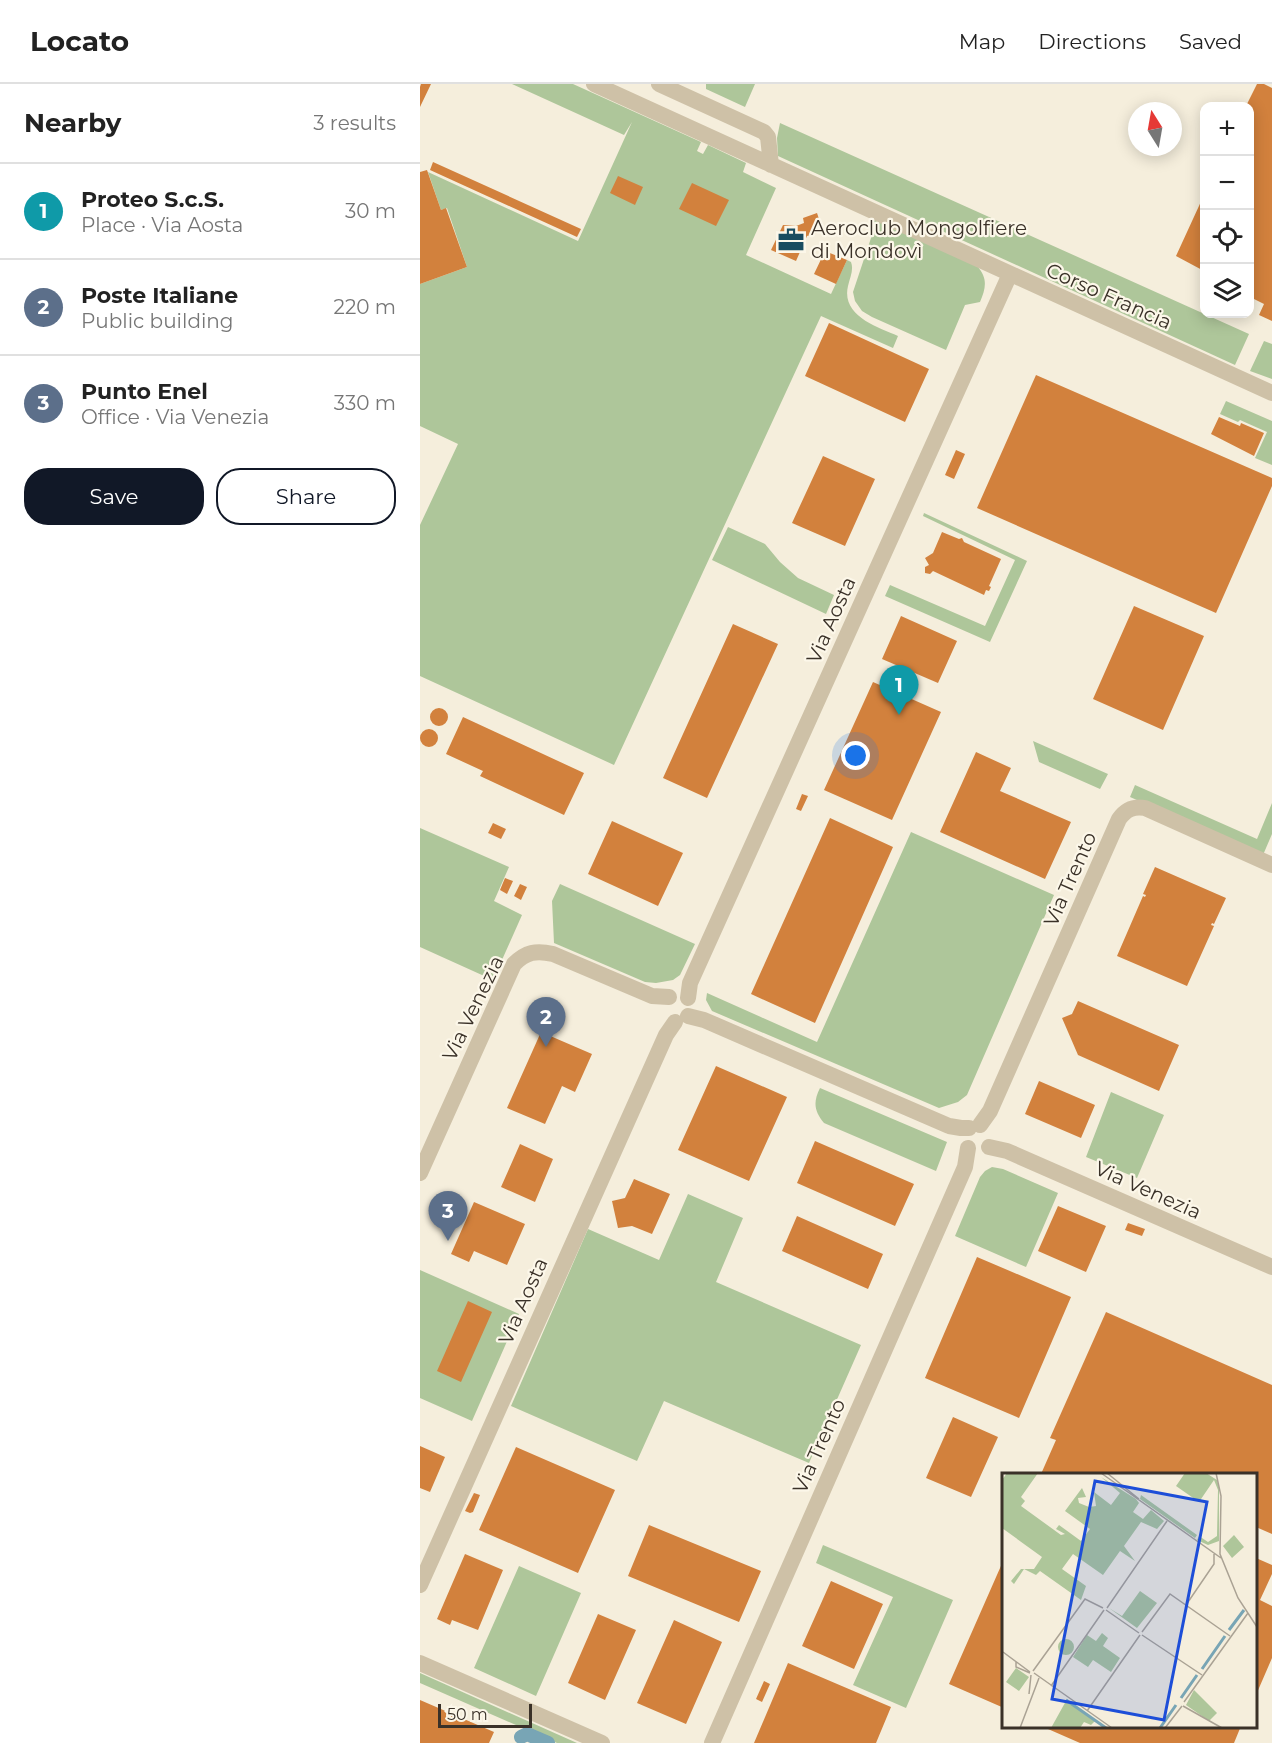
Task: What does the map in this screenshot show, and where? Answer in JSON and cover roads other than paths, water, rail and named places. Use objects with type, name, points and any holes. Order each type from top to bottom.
[{"type":"street","name":"Corso Francia","points":[[594,84],[1270,391]]},
{"type":"street","points":[[659,84],[764,132],[768,137],[771,165]]},
{"type":"street","name":"Via Aosta","points":[[420,1585],[1010,274]]},
{"type":"street","name":"Via Trento","points":[[712,1743],[1122,814],[1132,808],[1145,808],[1271,862]]},
{"type":"street","name":"Via Venezia","points":[[420,1173],[514,964],[522,957],[542,951],[949,1126],[980,1135],[1007,1151],[1272,1267]]},
{"type":"street","points":[[420,1663],[602,1743]]},
{"type":"waterway","points":[[521,1737],[527,1734],[548,1743]]},
{"type":"place","name":"Aeroclub Mongolfiere di Mondovì","points":[[791,240]]},
{"type":"place","name":"Proteo S.c.S.","points":[[899,715]]},
{"type":"place","name":"Poste Italiane","points":[[546,1047]]},
{"type":"place","name":"Punto Enel","points":[[448,1241]]}]
